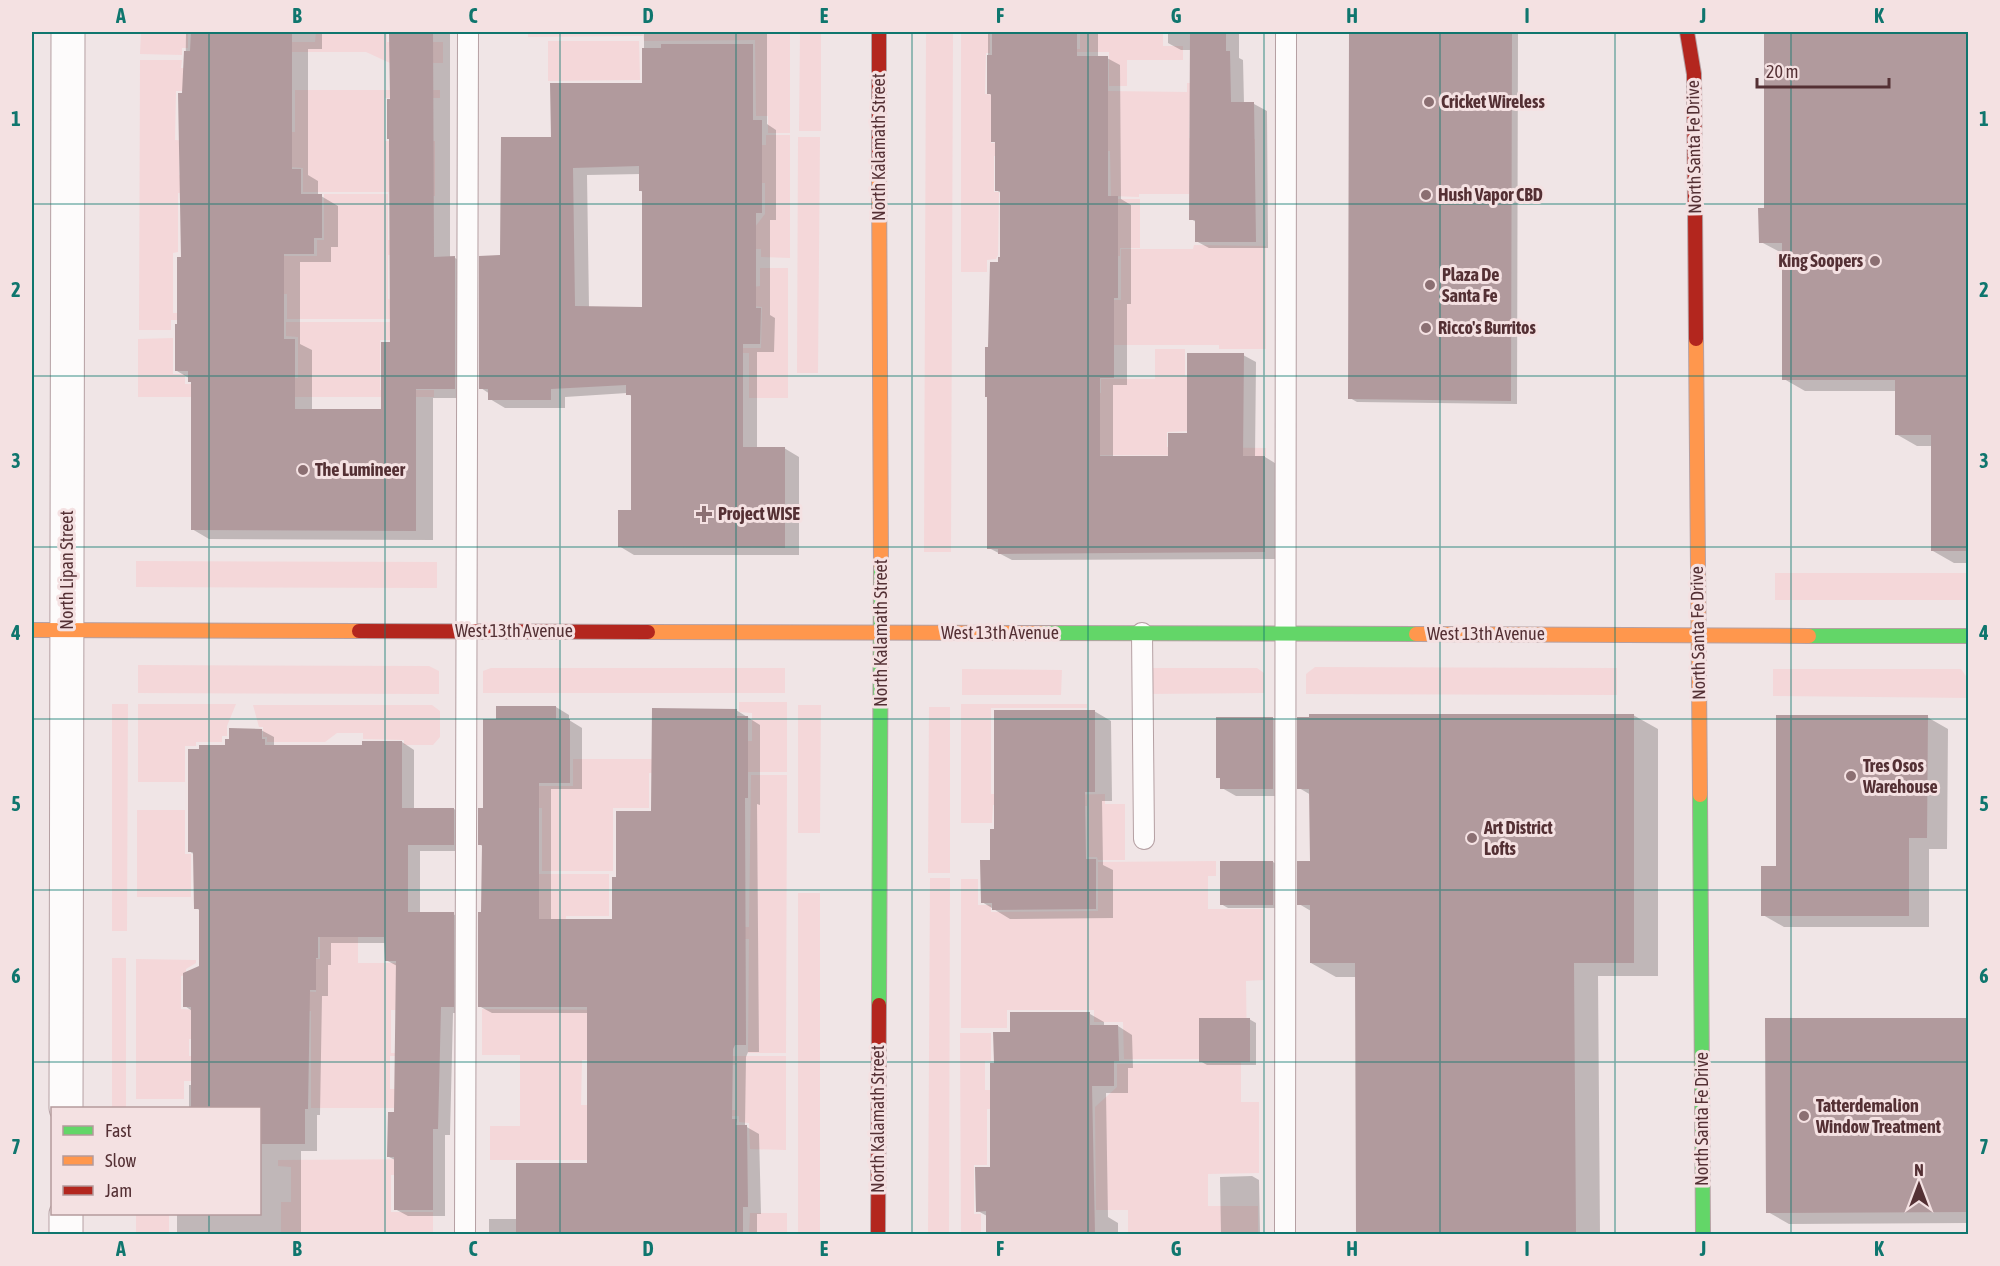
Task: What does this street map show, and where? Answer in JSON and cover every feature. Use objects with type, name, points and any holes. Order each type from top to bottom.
[{"type":"main road","name":"North Kalamath Street","points":[[878,1234],[881,633],[879,32]]},
{"type":"main road","name":"North Santa Fe Drive","points":[[1687,32],[1694,74],[1703,1234]]},
{"type":"main road","name":"West 13th Avenue","points":[[32,630],[1968,636]]},
{"type":"street","name":"North Lipan Street","points":[[66,1107],[68,32]]},
{"type":"street","points":[[66,1215],[66,1234]]},
{"type":"lane","points":[[465,1234],[468,32]]},
{"type":"lane","points":[[1285,1234],[1286,32]]},
{"type":"lane","points":[[1142,633],[1144,839]]},
{"type":"shaded area","points":[[141,32],[188,32],[188,48],[182,48],[182,55],[140,54]]},
{"type":"shaded area","points":[[316,32],[387,32],[387,42],[443,42],[443,63],[390,63],[366,52],[278,52],[278,42],[315,42]]},
{"type":"shaded area","points":[[528,32],[790,32],[790,133],[768,133],[768,116],[756,116],[755,40],[644,41],[643,36],[528,37]]},
{"type":"shaded area","points":[[800,32],[821,32],[821,131],[799,131]]},
{"type":"shaded area","points":[[926,32],[953,32],[951,552],[924,552]]},
{"type":"shaded area","points":[[961,32],[990,32],[990,53],[986,53],[985,94],[999,95],[991,107],[991,143],[1000,143],[1000,156],[994,156],[994,192],[999,192],[998,255],[996,259],[987,260],[987,272],[961,272]]},
{"type":"shaded area","points":[[1080,32],[1163,32],[1163,46],[1183,46],[1183,60],[1127,60],[1127,86],[1109,86],[1109,52],[1063,52],[1063,49],[1080,49]]},
{"type":"shaded area","points":[[548,41],[639,41],[640,80],[548,81]]},
{"type":"shaded area","points":[[140,60],[182,60],[181,68],[191,68],[190,91],[176,91],[175,140],[188,141],[179,149],[179,175],[188,175],[188,193],[178,193],[178,252],[173,253],[173,313],[282,314],[282,321],[171,320],[171,330],[139,330]]},
{"type":"shaded area","points":[[1187,83],[1230,83],[1190,100],[1189,138],[1255,139],[1255,194],[1111,196],[1110,151],[1090,151],[1108,91],[1187,92]]},
{"type":"shaded area","points":[[295,90],[440,90],[440,98],[385,98],[385,141],[435,141],[435,196],[394,196],[393,192],[303,192],[303,168],[291,167],[256,132],[295,132]]},
{"type":"shaded area","points":[[766,135],[790,135],[790,258],[761,257],[761,249],[751,249],[744,241],[765,214],[765,183],[725,183],[755,145],[766,145]]},
{"type":"shaded area","points":[[798,137],[820,137],[818,373],[797,373]]},
{"type":"shaded area","points":[[33,150],[33,549],[32,549]]},
{"type":"shaded area","points":[[324,194],[388,194],[388,240],[433,240],[433,254],[388,255],[388,299],[392,300],[392,319],[287,319],[287,294],[275,294],[275,256],[317,256],[317,240],[324,240]]},
{"type":"shaded area","points":[[1099,199],[1140,199],[1140,248],[1120,248],[1120,256],[1001,255]]},
{"type":"shaded area","points":[[1194,245],[1266,246],[1266,349],[1219,349],[1219,345],[1086,345],[1086,300],[1121,300],[1121,249],[1193,249]]},
{"type":"shaded area","points":[[760,268],[788,268],[788,398],[749,398],[749,353],[731,353],[731,348],[761,348],[762,307],[753,306],[753,287],[760,286]]},
{"type":"shaded area","points":[[286,322],[436,322],[436,340],[380,340],[380,390],[434,390],[434,397],[138,397],[138,339],[173,338],[173,374],[185,374],[185,384],[286,385],[286,378],[298,378],[298,337],[286,336]]},
{"type":"shaded area","points":[[1155,349],[1185,349],[1185,376],[1212,377],[1190,431],[1167,432],[1167,447],[1266,448],[1266,456],[1090,455],[1091,393],[1101,393],[1101,379],[1155,379]]},
{"type":"shaded area","points":[[136,561],[437,562],[437,588],[136,587]]},
{"type":"shaded area","points":[[1775,573],[1968,573],[1968,600],[1775,600]]},
{"type":"shaded area","points":[[138,665],[429,666],[439,671],[439,694],[138,693]]},
{"type":"shaded area","points":[[1315,667],[1617,668],[1617,695],[1306,694],[1306,674]]},
{"type":"shaded area","points":[[491,668],[785,668],[785,693],[483,693],[483,671]]},
{"type":"shaded area","points":[[1148,668],[1257,668],[1264,673],[1264,693],[1148,694]]},
{"type":"shaded area","points":[[962,669],[1062,670],[1061,695],[962,695]]},
{"type":"shaded area","points":[[1773,669],[1961,669],[1968,679],[1968,698],[1773,696]]},
{"type":"shaded area","points":[[739,702],[787,702],[787,772],[739,772],[738,741],[752,741],[752,713],[739,712]]},
{"type":"shaded area","points":[[112,704],[128,704],[127,931],[112,931]]},
{"type":"shaded area","points":[[138,704],[236,704],[227,726],[227,736],[222,736],[222,742],[196,742],[196,746],[185,746],[185,782],[138,782]]},
{"type":"shaded area","points":[[961,704],[1087,704],[1087,708],[991,708],[991,794],[1051,794],[1051,805],[993,805],[992,823],[961,823]]},
{"type":"shaded area","points":[[253,705],[432,705],[440,711],[440,737],[433,745],[404,745],[404,740],[363,739],[363,733],[337,733],[325,742],[267,742],[267,737],[263,737],[263,727],[259,727]]},
{"type":"shaded area","points":[[798,705],[821,705],[820,833],[798,833]]},
{"type":"shaded area","points":[[929,707],[950,707],[950,873],[928,873]]},
{"type":"shaded area","points":[[573,759],[672,759],[672,772],[649,773],[649,808],[613,808],[613,871],[542,871],[542,808],[517,808],[518,786],[573,786]]},
{"type":"shaded area","points":[[751,775],[787,775],[786,1053],[748,1053],[749,939],[701,939],[701,928],[749,927]]},
{"type":"shaded area","points":[[1105,794],[1105,804],[1125,804],[1125,860],[1098,860],[1097,857],[1088,857],[1087,806],[1064,805],[1064,795]]},
{"type":"shaded area","points":[[137,810],[185,810],[185,854],[191,854],[191,897],[137,897]]},
{"type":"shaded area","points":[[1216,861],[1216,876],[1208,876],[1208,909],[1264,909],[1264,980],[1246,981],[1247,1059],[1124,1059],[1123,1022],[1094,1022],[1094,1010],[1007,1010],[1007,1028],[961,1028],[961,879],[978,879],[978,905],[991,905],[991,912],[1098,911],[1098,862]]},
{"type":"shaded area","points":[[506,874],[609,874],[609,916],[566,916],[565,940],[535,945]]},
{"type":"shaded area","points":[[930,878],[950,878],[949,1234],[928,1234]]},
{"type":"shaded area","points":[[798,893],[820,893],[820,1234],[798,1234]]},
{"type":"shaded area","points":[[320,909],[358,910],[358,963],[396,963],[396,1010],[391,1010],[391,1053],[436,1053],[436,1056],[390,1056],[390,1089],[434,1089],[434,1108],[311,1108],[311,1011],[290,1010],[290,991],[316,992],[316,959],[320,959]]},
{"type":"shaded area","points":[[112,958],[126,958],[126,1107],[112,1107]]},
{"type":"shaded area","points":[[136,959],[196,960],[196,963],[186,969],[186,975],[181,976],[181,1009],[198,1010],[198,1039],[189,1039],[189,1056],[196,1056],[196,1081],[184,1081],[184,1099],[136,1099]]},
{"type":"shaded area","points":[[482,1009],[638,1010],[638,1061],[582,1060],[581,1105],[591,1105],[592,1160],[490,1160],[490,1126],[520,1126],[520,1055],[482,1055]]},
{"type":"shaded area","points":[[960,1033],[991,1033],[991,1061],[985,1061],[985,1090],[994,1090],[994,1109],[987,1109],[987,1165],[974,1165],[974,1214],[981,1214],[981,1234],[961,1234]]},
{"type":"shaded area","points":[[640,1056],[786,1056],[786,1150],[750,1149],[749,1123],[739,1122],[739,1116],[668,1116],[668,1110],[736,1110],[736,1065],[640,1064]]},
{"type":"shaded area","points":[[1241,1062],[1241,1102],[1259,1102],[1259,1173],[1208,1174],[1208,1206],[1258,1206],[1258,1234],[1128,1234],[1128,1210],[1096,1210],[1095,1107],[1117,1087],[1117,1064]]},
{"type":"shaded area","points":[[433,1159],[433,1175],[391,1175],[391,1212],[433,1212],[433,1234],[281,1234],[281,1202],[291,1202],[291,1167],[278,1166],[278,1160]]},
{"type":"shaded area","points":[[750,1213],[787,1213],[787,1234],[749,1234]]},
{"type":"shaded area","points":[[136,1215],[169,1215],[169,1234],[136,1234]]},
{"type":"building","points":[[191,32],[292,32],[292,169],[301,169],[301,194],[322,194],[322,238],[314,238],[314,254],[284,254],[284,339],[295,339],[295,409],[381,409],[381,342],[390,342],[389,139],[387,139],[387,99],[390,99],[389,32],[433,32],[434,257],[455,256],[455,389],[416,389],[416,531],[191,530],[191,382],[188,382],[188,371],[175,371],[175,324],[177,324],[177,257],[181,257],[178,93],[182,93],[184,51],[190,51]]},
{"type":"building","points":[[992,32],[1077,32],[1077,56],[1108,56],[1108,196],[1118,196],[1118,298],[1114,298],[1114,378],[1100,378],[1100,456],[1168,456],[1168,433],[1187,433],[1187,353],[1244,353],[1243,456],[1265,456],[1265,552],[998,554],[998,549],[987,549],[985,347],[988,347],[990,262],[998,262],[998,257],[1000,257],[1000,191],[995,191],[995,142],[991,142],[991,94],[987,94],[987,55],[992,55]]},
{"type":"building","points":[[1190,32],[1226,32],[1226,51],[1230,51],[1231,102],[1254,102],[1256,242],[1195,242],[1195,220],[1189,220]]},
{"type":"building","name":"Plaza De Santa Fe","points":[[1349,32],[1512,32],[1511,401],[1348,399]]},
{"type":"building","name":"King Soopers","points":[[1764,32],[1968,32],[1968,551],[1931,551],[1931,435],[1895,435],[1895,380],[1782,380],[1782,243],[1759,243],[1758,208],[1764,208]]},
{"type":"building","points":[[661,44],[753,44],[753,120],[762,120],[762,213],[756,213],[756,308],[761,308],[760,344],[743,344],[743,447],[785,447],[785,548],[618,547],[618,510],[631,510],[631,395],[626,395],[626,385],[551,389],[551,400],[488,400],[488,389],[479,389],[479,256],[500,255],[501,137],[551,137],[550,83],[642,83],[642,48],[661,48]],"holes":[[[639,166],[639,191],[642,191],[642,307],[575,306],[573,168]]]},
{"type":"building","points":[[496,706],[556,706],[556,719],[570,719],[570,783],[539,783],[539,919],[612,919],[612,877],[616,877],[616,811],[651,811],[652,708],[737,709],[737,716],[748,716],[748,798],[745,798],[746,1045],[735,1045],[733,1049],[732,1119],[737,1119],[736,1125],[747,1125],[748,1207],[743,1207],[743,1234],[516,1234],[516,1163],[587,1163],[587,1007],[478,1007],[478,912],[481,912],[482,845],[478,845],[478,808],[483,808],[483,719],[496,719]]},
{"type":"building","points":[[994,710],[1095,710],[1095,792],[1085,792],[1086,859],[1096,859],[1096,909],[992,910],[992,903],[981,903],[980,860],[990,860],[990,829],[994,829]]},
{"type":"building","points":[[1309,714],[1634,714],[1634,963],[1574,963],[1576,1234],[1356,1234],[1355,963],[1310,963],[1310,905],[1297,905],[1297,861],[1310,861],[1309,789],[1297,789],[1297,717],[1309,717]]},
{"type":"building","name":"Tres Osos Warehouse","points":[[1776,715],[1928,715],[1927,838],[1909,838],[1909,916],[1761,916],[1761,866],[1776,866]]},
{"type":"building","points":[[1216,717],[1273,717],[1273,789],[1220,789],[1220,778],[1216,778]]},
{"type":"building","points":[[229,728],[262,729],[262,739],[265,739],[265,745],[362,745],[362,741],[402,741],[402,808],[454,808],[454,845],[408,845],[408,912],[454,912],[454,1007],[441,1007],[438,1129],[433,1129],[433,1210],[394,1210],[394,1157],[387,1157],[388,1112],[394,1112],[396,961],[385,961],[384,937],[318,937],[316,990],[310,990],[308,1109],[305,1109],[305,1144],[261,1144],[261,1107],[191,1107],[191,1007],[183,1007],[183,973],[199,966],[199,909],[194,909],[193,852],[188,852],[188,749],[199,749],[199,745],[225,745],[225,739],[229,739]]},
{"type":"building","points":[[1220,861],[1273,861],[1273,905],[1220,905]]},
{"type":"building","points":[[1010,1012],[1090,1012],[1090,1025],[1118,1025],[1119,1061],[1114,1061],[1114,1086],[1092,1086],[1095,1234],[986,1234],[986,1211],[976,1212],[975,1167],[990,1167],[990,1063],[994,1063],[993,1032],[1010,1032]]},
{"type":"building","points":[[1199,1018],[1250,1018],[1250,1062],[1199,1062]]},
{"type":"building","points":[[1765,1018],[1968,1018],[1968,1212],[1766,1213]]},
{"type":"traffic: fast","points":[[879,1005],[881,565]]},
{"type":"traffic: fast","points":[[1040,633],[1416,634]]},
{"type":"traffic: fast","points":[[1809,636],[1968,636]]},
{"type":"traffic: fast","points":[[1700,795],[1703,1234]]},
{"type":"traffic: slow","points":[[879,172],[881,565]]},
{"type":"traffic: slow","points":[[1696,339],[1700,795]]},
{"type":"traffic: slow","points":[[32,630],[359,631]]},
{"type":"traffic: slow","points":[[648,632],[1040,633]]},
{"type":"traffic: slow","points":[[1416,634],[1809,636]]},
{"type":"traffic: jam","points":[[879,32],[879,172]]},
{"type":"traffic: jam","points":[[1687,32],[1694,74],[1696,339]]},
{"type":"traffic: jam","points":[[359,631],[648,632]]},
{"type":"traffic: jam","points":[[878,1234],[879,1005]]},
{"type":"place","name":"Cricket Wireless","points":[[1429,102]]},
{"type":"place","name":"Hush Vapor CBD","points":[[1426,195]]},
{"type":"place","name":"King Soopers","points":[[1875,261]]},
{"type":"place","name":"Plaza De Santa Fe","points":[[1430,285]]},
{"type":"place","name":"Ricco's Burritos","points":[[1426,328]]},
{"type":"place","name":"The Lumineer","points":[[303,470]]},
{"type":"place","name":"Project WISE","points":[[704,514]]},
{"type":"place","name":"Tres Osos Warehouse","points":[[1851,776]]},
{"type":"place","name":"Art District Lofts","points":[[1472,838]]},
{"type":"place","name":"Tatterdemalion Window Treatment","points":[[1804,1116]]}]
